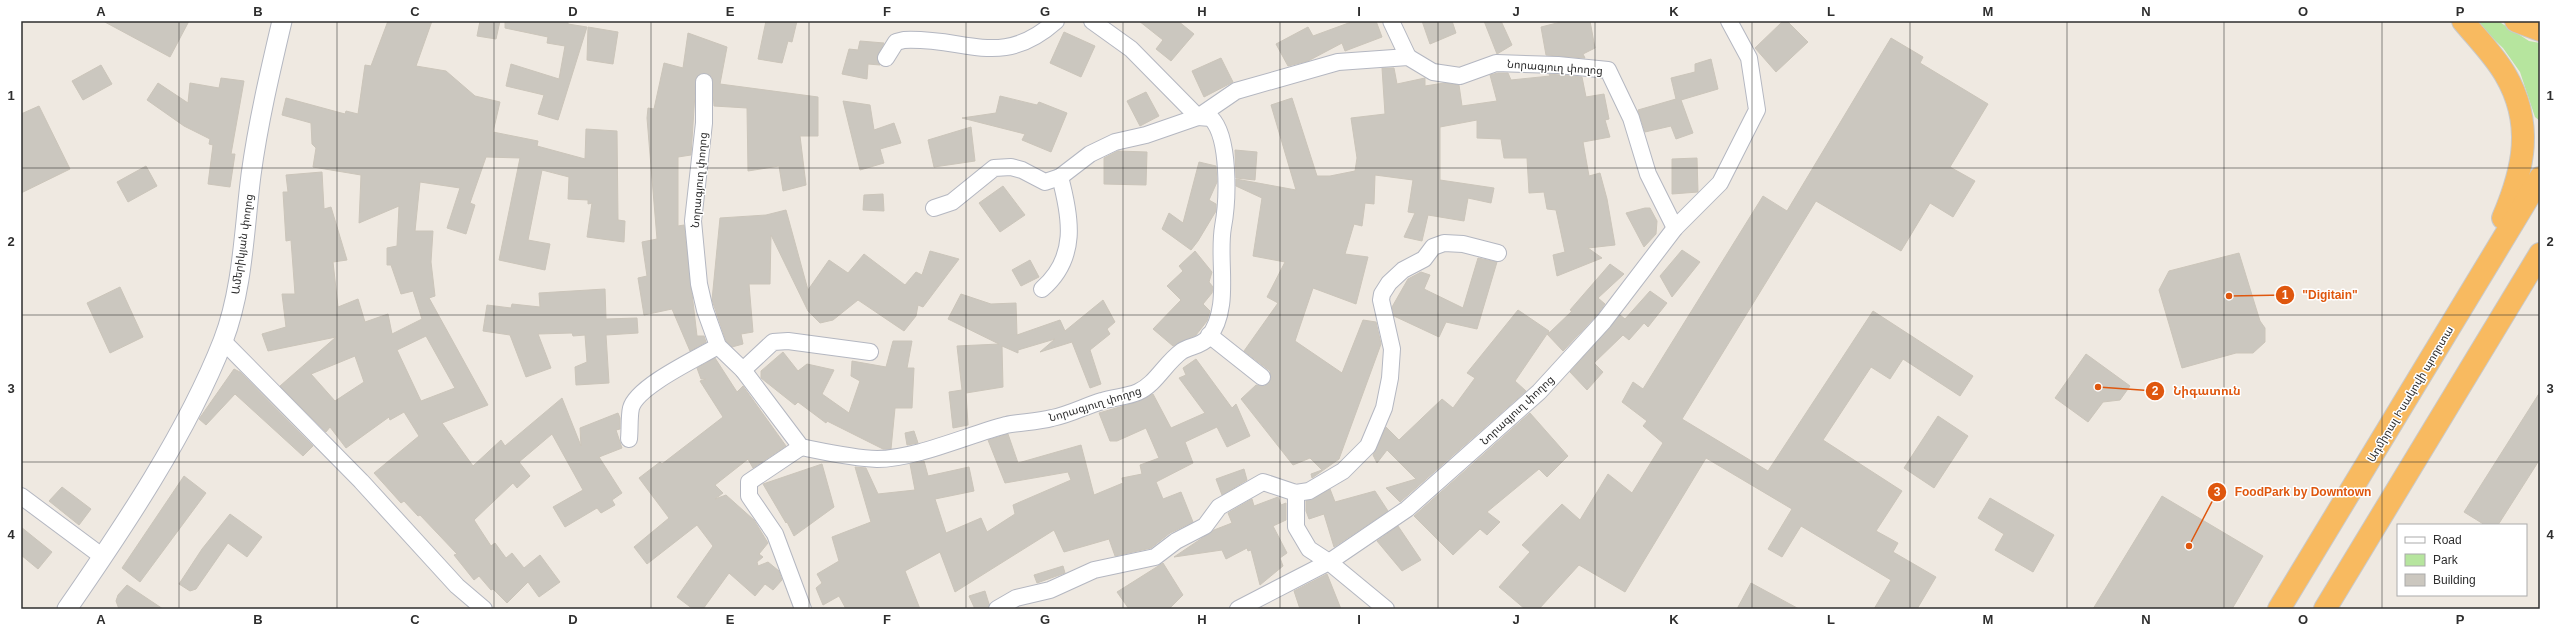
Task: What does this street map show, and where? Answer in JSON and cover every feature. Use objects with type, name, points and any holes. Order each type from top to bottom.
[{"type":"highway","points":[[2463,21],[2506,74],[2523,124],[2524,144],[2517,185],[2483,275]]},
{"type":"highway","points":[[2516,21],[2540,30]]},
{"type":"highway","name":"Ադմիրալ Իսակովի պողոտա","points":[[2279,609],[2483,275],[2540,178]]},
{"type":"highway","points":[[2325,609],[2540,254]]},
{"type":"street","name":"Ամերիկյան փողոց","points":[[67,609],[103,557],[183,426],[223,341],[237,287],[251,173],[269,76],[282,21]]},
{"type":"street","points":[[886,58],[896,42],[915,39],[997,50],[1022,44],[1044,31],[1056,21]]},
{"type":"street","points":[[1092,21],[1131,49],[1198,117],[1211,118],[1219,126],[1225,157],[1226,208],[1221,240],[1219,310],[1209,335],[1262,377]]},
{"type":"street","points":[[934,208],[952,202],[994,168],[1007,167],[1022,170],[1045,182],[1060,177],[1090,154],[1115,142],[1146,135],[1198,117],[1236,91],[1338,62],[1408,57],[1391,21]]},
{"type":"street","name":"Նորագյուղ փողոց","points":[[1238,609],[1329,562],[1407,509],[1539,392],[1604,321],[1675,228],[1720,184],[1757,110],[1749,58],[1729,21]]},
{"type":"street","name":"Նորագյուղ փողոց","points":[[1408,57],[1433,72],[1460,76],[1496,63],[1558,65],[1608,70],[1630,118],[1648,174],[1675,228]]},
{"type":"street","name":"Նորագյուղ փողոց","points":[[704,82],[704,123],[693,221],[698,284],[718,346],[743,370],[801,447],[848,456],[878,459],[914,452],[1008,425],[1053,418],[1102,401],[1141,390],[1175,357],[1183,351],[1202,343],[1209,335]]},
{"type":"street","points":[[1042,289],[1054,279],[1061,268],[1068,249],[1069,210],[1060,177]]},
{"type":"street","points":[[997,609],[1016,598],[1050,590],[1094,570],[1155,557],[1176,541],[1205,526],[1219,507],[1264,482],[1296,493],[1309,491],[1343,471],[1368,446],[1384,408],[1390,378],[1392,349],[1381,300],[1382,294],[1389,282],[1404,270],[1424,259],[1433,247],[1444,243],[1463,244],[1498,253]]},
{"type":"street","points":[[223,341],[361,481],[457,586],[484,609]]},
{"type":"street","points":[[743,370],[773,342],[795,342],[870,352]]},
{"type":"street","points":[[629,439],[631,407],[639,395],[652,385],[718,346]]},
{"type":"street","points":[[801,447],[749,482],[749,496],[775,534],[803,609]]},
{"type":"street","points":[[1296,493],[1296,527],[1308,549],[1329,562],[1386,609]]},
{"type":"street","points":[[21,496],[103,557]]},
{"type":"green space","points":[[2475,21],[2498,21],[2529,41],[2540,43],[2540,121],[2535,117],[2520,72],[2503,48]]},
{"type":"building","points":[[103,21],[189,21],[170,57]]},
{"type":"building","points":[[388,21],[432,21],[416,66],[446,71],[475,96],[500,102],[493,132],[538,141],[537,146],[585,159],[586,129],[617,131],[618,220],[625,221],[624,242],[587,237],[592,203],[588,204],[588,200],[568,199],[569,177],[542,170],[528,240],[550,244],[545,270],[499,260],[520,158],[486,157],[470,203],[475,205],[466,234],[447,228],[460,188],[420,182],[415,231],[433,231],[431,262],[435,296],[429,298],[488,405],[442,423],[473,466],[501,440],[505,446],[562,398],[581,446],[580,428],[618,413],[620,418],[620,429],[616,430],[622,448],[599,457],[622,493],[612,500],[615,505],[601,513],[597,508],[565,527],[553,507],[583,490],[552,434],[519,462],[530,476],[517,488],[513,483],[474,520],[491,546],[495,543],[506,558],[512,553],[524,568],[540,555],[560,582],[539,597],[528,582],[507,603],[493,589],[491,590],[479,576],[474,580],[454,555],[457,554],[420,515],[418,516],[404,501],[401,503],[374,473],[419,436],[404,412],[390,420],[389,417],[346,448],[330,427],[326,432],[280,386],[336,337],[268,351],[262,334],[286,327],[282,294],[295,294],[291,240],[286,241],[283,192],[288,192],[286,175],[322,172],[324,209],[331,207],[347,260],[333,262],[338,307],[358,299],[365,322],[388,314],[392,334],[422,319],[413,291],[401,294],[391,265],[387,265],[387,248],[397,246],[399,206],[359,223],[361,175],[313,167],[316,148],[312,144],[311,123],[282,115],[286,98],[345,114],[346,111],[358,114],[365,65],[371,66]],"holes":[[[426,336],[455,388],[421,401],[397,350]],[[355,356],[364,382],[335,401],[311,374]]]},
{"type":"building","points":[[480,21],[500,21],[496,39],[477,36]]},
{"type":"building","points":[[505,21],[568,21],[568,24],[587,27],[558,120],[538,114],[544,95],[506,86],[511,64],[559,79],[565,46],[547,43],[548,37],[505,28]]},
{"type":"building","points":[[766,21],[797,21],[792,42],[788,41],[782,63],[758,59]]},
{"type":"building","points":[[1139,21],[1178,21],[1194,34],[1171,61],[1156,49],[1163,40]]},
{"type":"building","points":[[1354,21],[1376,21],[1382,37],[1345,51],[1342,43],[1308,61],[1288,66],[1276,44],[1308,27],[1313,36]]},
{"type":"building","points":[[1422,21],[1452,21],[1456,33],[1430,44]]},
{"type":"building","points":[[1484,21],[1501,21],[1512,45],[1497,54]]},
{"type":"building","points":[[1565,21],[1590,21],[1595,48],[1583,54],[1585,58],[1546,55],[1541,27]]},
{"type":"building","points":[[1783,21],[1787,21],[1808,42],[1776,72],[1755,48]]},
{"type":"building","points":[[588,27],[618,32],[613,64],[587,60]]},
{"type":"building","points":[[1064,32],[1095,46],[1081,77],[1050,63]]},
{"type":"building","points":[[688,33],[727,47],[720,84],[818,97],[818,136],[800,136],[806,185],[783,191],[779,166],[748,171],[747,108],[714,106],[712,77],[704,73],[696,78],[691,155],[678,157],[678,226],[684,225],[697,336],[704,336],[706,342],[690,351],[672,309],[644,315],[638,278],[647,276],[642,242],[657,239],[647,118],[648,108],[654,109],[664,63],[683,68]]},
{"type":"building","points":[[1891,38],[1923,57],[1920,63],[1988,104],[1950,167],[1975,181],[1953,217],[1930,203],[1901,251],[1816,201],[1682,419],[1768,471],[1873,311],[1973,376],[1960,396],[1903,359],[1890,379],[1871,367],[1823,440],[1902,491],[1876,531],[1898,543],[1893,552],[1936,577],[1917,609],[1874,609],[1891,580],[1801,526],[1782,557],[1768,549],[1792,509],[1706,458],[1625,592],[1579,565],[1539,609],[1525,609],[1499,587],[1530,552],[1522,545],[1562,504],[1580,520],[1608,474],[1632,493],[1663,443],[1643,426],[1647,421],[1622,402],[1633,382],[1643,389],[1763,196],[1787,211]]},
{"type":"building","points":[[860,41],[884,43],[877,57],[880,65],[868,64],[867,79],[842,74],[849,49],[858,50]]},
{"type":"building","points":[[1221,58],[1233,82],[1204,97],[1192,71]]},
{"type":"building","points":[[1711,59],[1718,89],[1681,100],[1693,133],[1676,139],[1671,126],[1645,132],[1638,110],[1676,99],[1671,78],[1695,72],[1695,64]]},
{"type":"building","points":[[101,65],[112,84],[83,100],[72,81]]},
{"type":"building","points":[[1382,68],[1394,68],[1397,84],[1425,78],[1425,86],[1444,83],[1459,85],[1462,106],[1497,101],[1490,75],[1498,73],[1508,73],[1511,80],[1550,76],[1549,74],[1582,77],[1586,97],[1604,94],[1609,119],[1605,120],[1610,137],[1583,142],[1589,176],[1600,173],[1607,199],[1615,245],[1588,248],[1602,258],[1557,276],[1553,255],[1565,252],[1556,210],[1547,209],[1544,192],[1529,193],[1527,158],[1504,158],[1501,139],[1477,138],[1477,120],[1440,127],[1440,180],[1494,188],[1491,203],[1468,198],[1464,221],[1428,215],[1422,241],[1404,237],[1415,213],[1408,212],[1413,180],[1375,175],[1374,204],[1365,203],[1362,226],[1354,224],[1345,254],[1368,257],[1356,304],[1313,288],[1295,341],[1342,373],[1363,320],[1376,322],[1381,344],[1339,459],[1312,478],[1311,474],[1322,470],[1310,458],[1293,465],[1241,399],[1256,385],[1265,386],[1271,379],[1270,371],[1244,351],[1278,303],[1267,297],[1285,262],[1253,256],[1262,198],[1236,186],[1236,179],[1296,190],[1271,105],[1292,98],[1317,176],[1330,176],[1355,171],[1357,158],[1351,118],[1385,114]]},
{"type":"building","points":[[221,78],[244,81],[231,154],[235,154],[230,187],[208,184],[213,145],[209,144],[210,139],[184,126],[147,100],[158,83],[188,103],[190,83],[219,88]]},
{"type":"building","points":[[1146,92],[1159,116],[1140,126],[1127,101]]},
{"type":"building","points":[[1000,96],[1037,105],[1039,102],[1067,113],[1051,152],[1022,140],[1025,134],[962,118],[996,113]]},
{"type":"building","points":[[843,101],[870,105],[874,130],[894,123],[901,143],[880,149],[884,163],[860,170]]},
{"type":"building","points":[[39,106],[70,169],[21,193],[21,114]]},
{"type":"building","points":[[971,127],[975,161],[934,167],[928,140]]},
{"type":"building","points":[[1235,150],[1257,152],[1255,180],[1236,178]]},
{"type":"building","points":[[1118,151],[1147,152],[1146,185],[1104,184],[1104,158]]},
{"type":"building","points":[[1697,158],[1698,192],[1672,194],[1672,159]]},
{"type":"building","points":[[1199,162],[1216,166],[1217,182],[1209,200],[1216,204],[1216,211],[1191,250],[1162,229],[1169,213],[1183,223]]},
{"type":"building","points":[[146,166],[157,186],[128,202],[117,182]]},
{"type":"building","points":[[1003,186],[1025,215],[1000,232],[979,203]]},
{"type":"building","points":[[883,194],[884,211],[863,210],[864,195]]},
{"type":"building","points":[[1650,208],[1657,221],[1656,234],[1644,247],[1626,213]]},
{"type":"building","points":[[786,210],[808,290],[829,260],[848,273],[864,254],[905,285],[916,272],[922,275],[930,251],[959,259],[923,307],[918,305],[916,316],[904,331],[858,300],[833,320],[820,323],[808,311],[771,235],[770,284],[749,284],[753,332],[741,334],[743,344],[732,347],[726,341],[712,300],[720,218],[766,215]]},
{"type":"building","points":[[1682,250],[1700,262],[1672,297],[1660,276]]},
{"type":"building","points":[[1195,251],[1212,272],[1209,282],[1213,287],[1212,293],[1203,304],[1210,311],[1207,321],[1196,335],[1173,346],[1153,329],[1181,300],[1167,286],[1183,271],[1179,266]]},
{"type":"building","points":[[2239,253],[2260,321],[2265,328],[2265,342],[2253,353],[2236,353],[2182,368],[2159,290],[2169,271]]},
{"type":"building","points":[[1478,258],[1497,262],[1477,329],[1446,322],[1439,337],[1394,316],[1392,307],[1408,279],[1421,272],[1430,275],[1424,289],[1463,308]]},
{"type":"building","points":[[1030,260],[1039,277],[1021,286],[1012,270]]},
{"type":"building","points":[[1610,264],[1624,274],[1598,298],[1605,304],[1597,315],[1563,351],[1547,334],[1515,381],[1526,391],[1400,502],[1386,488],[1416,479],[1387,450],[1377,463],[1373,455],[1386,427],[1399,440],[1442,399],[1453,408],[1475,378],[1467,373],[1518,310],[1549,331],[1548,334],[1572,311],[1570,310]]},
{"type":"building","points":[[120,287],[143,337],[110,353],[87,303]]},
{"type":"building","points":[[605,289],[606,319],[637,318],[638,333],[606,335],[609,383],[576,385],[575,367],[587,362],[585,335],[573,336],[572,333],[538,334],[551,368],[526,377],[510,335],[483,331],[487,305],[511,308],[512,304],[540,307],[539,293]]},
{"type":"building","points":[[1650,291],[1667,303],[1648,327],[1644,323],[1629,340],[1623,335],[1594,363],[1603,372],[1587,390],[1570,372],[1620,315],[1625,319]]},
{"type":"building","points":[[961,294],[991,304],[1016,303],[1017,335],[1060,320],[1065,331],[1103,300],[1115,322],[1107,329],[1110,334],[1090,350],[1101,384],[1090,388],[1072,342],[1040,352],[1055,339],[1018,350],[1018,353],[1002,346],[1003,387],[966,393],[968,425],[953,428],[949,392],[962,390],[957,346],[999,344],[948,319]]},
{"type":"building","points":[[893,341],[912,341],[907,368],[914,368],[912,408],[895,408],[891,449],[883,449],[827,421],[826,423],[798,402],[795,405],[761,378],[761,371],[783,352],[798,371],[807,364],[834,370],[822,394],[849,413],[860,381],[851,376],[852,361],[886,367]]},
{"type":"building","points":[[2086,354],[2130,386],[2120,400],[2103,402],[2088,422],[2055,398]]},
{"type":"building","points":[[715,358],[737,392],[743,386],[786,446],[753,468],[748,459],[715,485],[723,493],[715,499],[726,495],[754,520],[768,543],[759,554],[763,557],[757,562],[758,566],[768,562],[779,571],[782,580],[773,590],[765,584],[755,596],[729,573],[703,609],[693,609],[677,597],[713,546],[697,525],[647,564],[634,547],[669,518],[639,478],[660,462],[662,464],[723,417],[700,381],[706,379],[701,379],[697,368]]},
{"type":"building","points":[[1196,359],[1232,408],[1236,404],[1250,436],[1227,447],[1217,427],[1185,442],[1193,463],[1156,482],[1163,499],[1181,492],[1193,522],[1170,533],[1151,548],[1115,556],[1109,539],[1064,552],[1054,530],[955,592],[940,552],[905,571],[920,609],[846,609],[839,596],[823,605],[816,588],[822,583],[817,574],[839,561],[832,537],[871,522],[855,467],[866,468],[878,494],[915,490],[910,464],[924,461],[928,476],[969,467],[974,491],[935,499],[946,533],[981,518],[987,532],[1015,514],[1013,505],[1071,480],[1068,472],[1005,483],[988,440],[1008,434],[1018,463],[1081,445],[1094,495],[1123,483],[1122,478],[1142,474],[1140,465],[1159,458],[1146,428],[1117,441],[1110,441],[1099,413],[1137,402],[1153,394],[1171,428],[1205,413],[1179,378],[1186,375],[1183,368]]},
{"type":"building","points":[[234,369],[240,372],[313,446],[303,456],[235,394],[206,425],[199,419]]},
{"type":"building","points":[[2540,392],[2540,459],[2499,524],[2483,524],[2464,512]]},
{"type":"building","points":[[1530,413],[1568,456],[1547,477],[1539,469],[1487,512],[1500,522],[1487,535],[1480,529],[1453,555],[1414,516]]},
{"type":"building","points":[[1938,416],[1968,436],[1934,488],[1904,468]]},
{"type":"building","points":[[914,431],[918,443],[907,445],[905,433]]},
{"type":"building","points":[[822,464],[834,507],[794,536],[763,484]]},
{"type":"building","points":[[1244,469],[1247,480],[1222,495],[1216,479]]},
{"type":"building","points":[[184,476],[206,493],[140,582],[122,568]]},
{"type":"building","points":[[62,487],[91,509],[79,525],[49,501]]},
{"type":"building","points":[[1330,489],[1335,502],[1375,491],[1388,511],[1334,547],[1324,514],[1309,519],[1306,511],[1306,501]]},
{"type":"building","points":[[2162,496],[2263,556],[2232,609],[2093,609]]},
{"type":"building","points":[[1278,497],[1281,505],[1286,503],[1286,520],[1273,526],[1287,553],[1280,558],[1283,566],[1260,585],[1251,550],[1248,551],[1247,548],[1226,559],[1222,550],[1174,557],[1214,530],[1232,523],[1228,513],[1252,499],[1254,506]]},
{"type":"building","points":[[1990,498],[2054,535],[2033,572],[1995,550],[2004,534],[1978,518]]},
{"type":"building","points":[[230,514],[262,537],[247,557],[228,543],[196,589],[190,591],[179,584],[202,549]]},
{"type":"building","points":[[1398,526],[1421,560],[1402,571],[1377,541]]},
{"type":"building","points":[[21,527],[52,552],[38,569],[21,555]]},
{"type":"building","points":[[1163,563],[1183,595],[1169,609],[1129,609],[1117,592]]},
{"type":"building","points":[[1063,566],[1065,573],[1037,583],[1034,575]]},
{"type":"building","points":[[1327,574],[1341,609],[1300,609],[1294,591]]},
{"type":"building","points":[[1751,583],[1799,609],[1737,609]]},
{"type":"building","points":[[127,585],[163,609],[119,609],[116,601],[118,595]]},
{"type":"building","points":[[985,591],[989,604],[988,609],[975,609],[969,596]]},
{"type":"place","name":"\"Digitain\"","points":[[2229,296]]},
{"type":"place","name":"Նիգատուն","points":[[2098,387]]},
{"type":"place","name":"FoodPark by Downtown","points":[[2189,546]]}]
